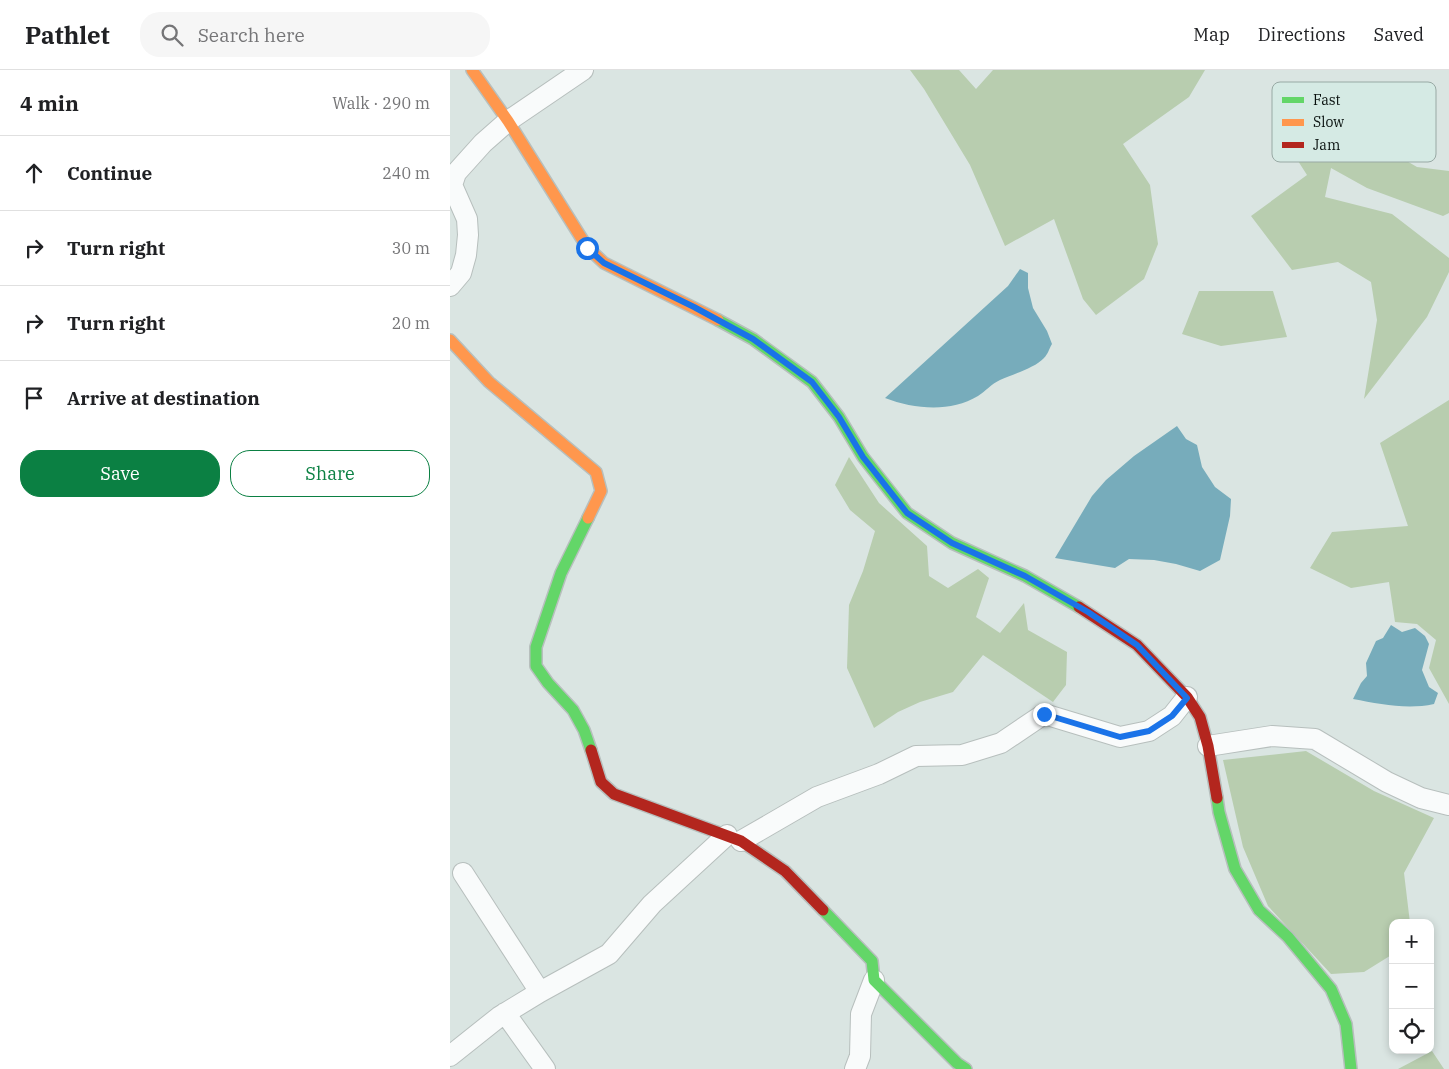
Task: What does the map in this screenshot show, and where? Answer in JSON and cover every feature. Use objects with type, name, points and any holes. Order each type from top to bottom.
[{"type":"street","points":[[472,70],[508,121],[587,248],[604,263],[694,307],[753,339],[812,382],[839,417],[863,457],[907,513],[952,543],[1025,576],[1088,612],[1137,645],[1187,698],[1200,716],[1208,746],[1219,812],[1235,869],[1259,910],[1288,937],[1331,989],[1346,1024],[1351,1069]]},
{"type":"street","points":[[450,286],[461,273],[466,255],[468,235],[467,219],[452,185],[456,173],[483,143],[508,121],[583,70]]},
{"type":"street","points":[[450,340],[488,382],[596,472],[601,491],[561,573],[536,647],[536,666],[548,683],[573,710],[584,730],[602,782],[614,794],[734,838],[785,871],[872,960],[874,980],[861,1014],[860,1056],[855,1069]]},
{"type":"street","points":[[450,1056],[505,1013],[609,954],[652,904],[734,838],[817,797],[879,774],[916,756],[962,755],[1001,743],[1044,714],[1120,737],[1149,731],[1172,716],[1187,698]]},
{"type":"street","points":[[1208,746],[1272,736],[1315,739],[1396,786],[1421,798],[1449,805]]},
{"type":"street","points":[[463,873],[540,992]]},
{"type":"street","points":[[874,980],[957,1063],[966,1069]]},
{"type":"street","points":[[505,1013],[545,1069]]},
{"type":"green space","points":[[910,70],[959,70],[976,89],[993,70],[1205,70],[1189,97],[1123,144],[1150,185],[1158,244],[1144,279],[1096,315],[1083,299],[1054,219],[1005,246],[970,165],[924,89]]},
{"type":"green space","points":[[1299,162],[1408,162],[1417,167],[1449,171],[1449,213],[1443,216],[1367,188],[1331,168],[1325,197],[1392,214],[1449,258],[1449,272],[1427,317],[1364,399],[1377,320],[1371,282],[1338,262],[1292,270],[1251,216],[1307,175]]},
{"type":"green space","points":[[1199,291],[1273,291],[1287,337],[1221,346],[1182,334]]},
{"type":"green space","points":[[1449,400],[1449,704],[1429,668],[1436,640],[1417,624],[1395,622],[1389,582],[1351,588],[1310,568],[1332,532],[1408,526],[1380,443]]},
{"type":"green space","points":[[849,457],[879,503],[927,546],[929,576],[948,588],[978,569],[989,578],[976,617],[1000,633],[1024,603],[1028,630],[1067,652],[1066,685],[1053,702],[983,655],[953,692],[920,702],[898,712],[874,728],[847,668],[849,605],[863,571],[875,531],[850,510],[835,485]]},
{"type":"green space","points":[[1306,751],[1374,791],[1434,818],[1404,873],[1410,919],[1389,919],[1389,956],[1364,972],[1331,974],[1268,906],[1243,847],[1223,760]]},
{"type":"green space","points":[[1426,1054],[1434,1054],[1444,1069],[1398,1069]]},
{"type":"water","points":[[1020,269],[1028,273],[1028,288],[1033,308],[1047,331],[1052,344],[1040,362],[997,382],[978,396],[956,405],[932,408],[920,407],[885,398],[1008,286]]},
{"type":"water","points":[[1177,426],[1186,439],[1197,445],[1202,467],[1215,487],[1231,499],[1230,516],[1220,560],[1200,571],[1154,560],[1129,559],[1115,568],[1055,558],[1092,496],[1106,480],[1134,456]]},
{"type":"water","points":[[1391,625],[1402,632],[1415,628],[1425,636],[1429,644],[1422,670],[1429,687],[1438,693],[1434,704],[1404,706],[1353,699],[1367,676],[1366,663],[1376,641],[1383,638]]},
{"type":"traffic: fast","points":[[718,320],[753,339],[812,382],[839,417],[863,457],[907,513],[952,543],[1025,576],[1079,607]]},
{"type":"traffic: fast","points":[[588,518],[561,573],[536,647],[536,666],[548,683],[573,710],[584,730],[591,750]]},
{"type":"traffic: fast","points":[[1217,798],[1219,812],[1235,869],[1259,910],[1288,937],[1331,989],[1346,1024],[1351,1069]]},
{"type":"traffic: fast","points":[[823,910],[872,961],[874,980],[957,1063],[966,1069]]},
{"type":"traffic: slow","points":[[472,70],[508,121],[587,247],[604,263],[718,320]]},
{"type":"traffic: slow","points":[[450,340],[489,382],[596,472],[601,491],[588,518]]},
{"type":"traffic: jam","points":[[1079,607],[1137,645],[1187,697],[1200,717],[1208,746],[1217,798]]},
{"type":"traffic: jam","points":[[591,750],[601,782],[614,794],[741,841],[785,871],[823,910]]},
{"type":"route","points":[[587,248],[604,263],[694,307],[753,339],[812,382],[839,417],[863,457],[907,513],[952,543],[1025,576],[1088,612],[1137,645],[1187,698],[1172,716],[1149,731],[1120,737],[1044,714]]}]
